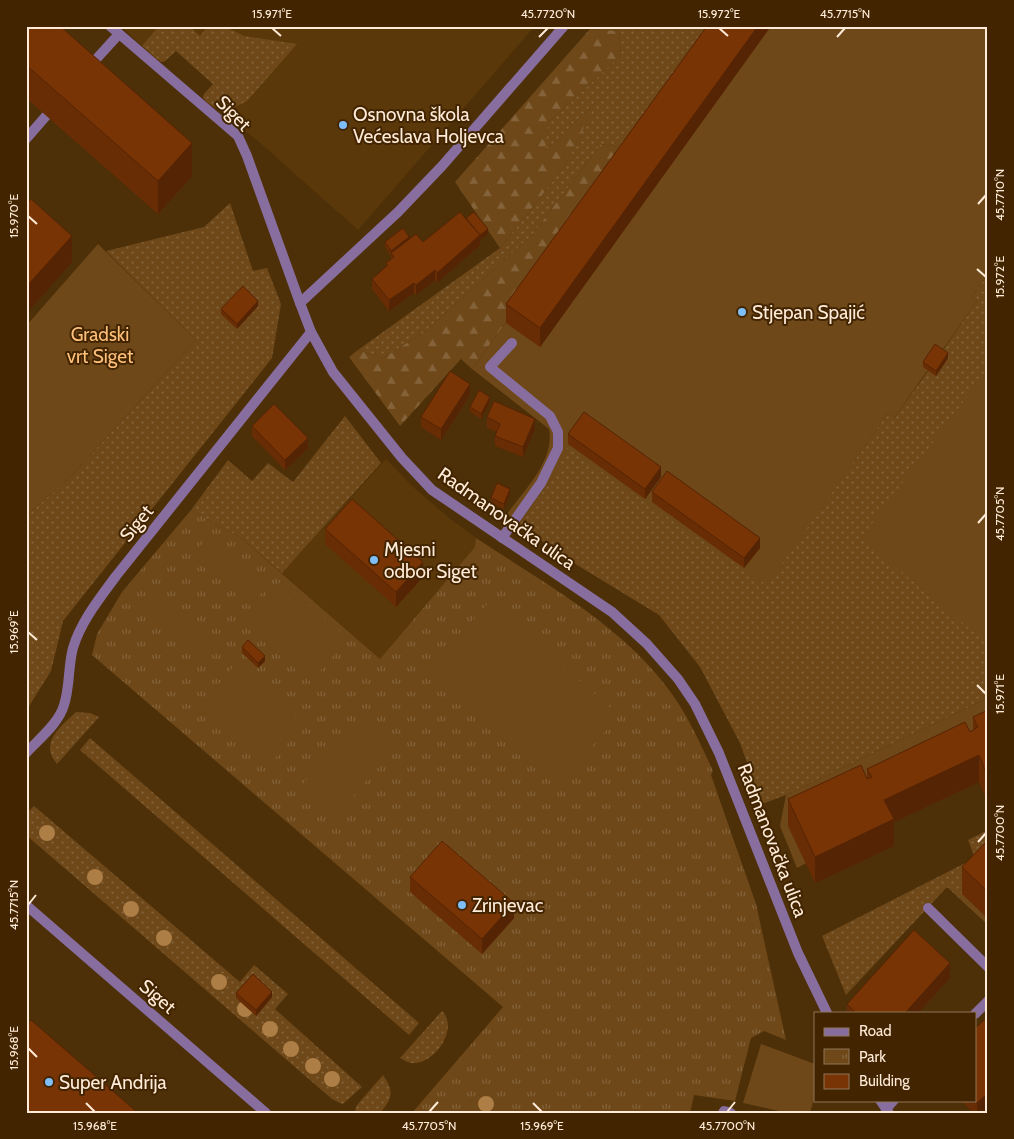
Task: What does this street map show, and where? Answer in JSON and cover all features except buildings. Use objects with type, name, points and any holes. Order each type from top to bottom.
[{"type":"street","name":"Siget","points":[[110,26],[238,136],[300,303]]},
{"type":"street","points":[[300,303],[398,212],[442,166],[564,26]]},
{"type":"street","points":[[79,77],[119,34]]},
{"type":"street","points":[[26,139],[46,116]]},
{"type":"street","name":"Radmanovačka ulica","points":[[300,303],[311,332],[333,372],[402,458],[432,490],[612,612],[647,644],[678,679],[699,712],[720,753],[798,953],[827,1012]]},
{"type":"street","name":"Siget","points":[[26,753],[57,720],[64,706],[73,649],[80,631],[92,610],[116,576],[311,332]]},
{"type":"street","points":[[502,538],[541,483],[558,448],[558,432],[550,416],[490,367],[512,343]]},
{"type":"street","name":"Siget","points":[[26,905],[266,1113]]},
{"type":"street","points":[[928,908],[988,967]]},
{"type":"street","points":[[976,1013],[988,1001]]},
{"type":"street","points":[[724,1113],[724,1111],[731,1113]]},
{"type":"shaded area","name":"Osnovna škola Većeslava Holjevca","points":[[120,26],[535,26],[358,230],[258,141],[207,102],[203,98],[204,94],[213,84],[176,51],[165,61],[161,62]]},
{"type":"shaded area","points":[[386,459],[412,486],[449,518],[476,538],[475,547],[380,659],[282,573]]},
{"type":"green space","points":[[159,26],[189,26],[200,36],[208,26],[223,26],[244,36],[297,44],[247,101],[230,108],[218,108],[203,98],[204,94],[213,84],[176,51],[165,61],[161,62],[142,46]]},
{"type":"green space","points":[[592,26],[721,26],[632,149],[601,144],[532,235],[426,331],[383,358],[358,350],[500,248],[565,166],[596,102],[544,152],[548,123],[621,55],[619,31],[590,29]]},
{"type":"green space","name":"Stjepan Spajić","points":[[721,26],[988,26],[988,274],[972,296],[977,301],[941,352],[948,358],[936,376],[927,371],[895,417],[888,413],[767,585],[566,447],[557,471],[519,524],[507,514],[543,464],[550,441],[549,429],[472,369]]},
{"type":"green space","points":[[590,29],[619,31],[621,55],[548,123],[545,151],[597,101],[565,166],[500,248],[455,182]]},
{"type":"green space","points":[[601,144],[632,149],[472,369],[461,359],[400,426],[349,357],[358,350],[383,358],[426,331],[532,235]]},
{"type":"green space","points":[[230,203],[253,271],[267,268],[281,304],[272,358],[63,621],[51,671],[26,711],[26,516],[72,475],[196,340],[106,251],[204,227]]},
{"type":"green space","name":"Gradski vrt Siget","points":[[98,244],[196,340],[72,475],[26,516],[26,326]]},
{"type":"green space","points":[[988,274],[988,698],[786,795],[762,804],[740,743],[700,667],[659,615],[564,557],[519,524],[557,471],[569,433],[794,545],[888,413],[895,417],[928,371],[936,376],[941,353],[977,301],[972,296]]},
{"type":"green space","points":[[988,369],[988,644],[861,538]]},
{"type":"green space","points":[[345,416],[381,463],[282,573],[241,538],[191,510],[228,460],[252,481],[268,463],[293,482]]},
{"type":"green space","points":[[191,510],[241,538],[380,659],[475,547],[476,538],[582,607],[631,647],[653,670],[684,712],[713,771],[711,775],[756,904],[786,1040],[764,1031],[751,1038],[735,1101],[694,1095],[690,1113],[412,1113],[503,1007],[92,655],[97,634],[122,592]]},
{"type":"green space","points":[[212,533],[270,584],[250,606],[192,555]]},
{"type":"green space","points":[[281,581],[348,638],[311,682],[244,625]]},
{"type":"green space","points":[[162,594],[218,642],[200,663],[144,614]]},
{"type":"green space","points":[[489,602],[619,715],[557,787],[426,675]]},
{"type":"green space","points":[[234,666],[303,725],[266,769],[197,710]]},
{"type":"green space","points":[[988,698],[988,736],[797,868],[780,826],[786,795]]},
{"type":"green space","points":[[76,712],[90,713],[99,717],[57,764],[50,749],[51,742],[58,730]]},
{"type":"green space","points":[[362,714],[398,744],[331,822],[296,792]]},
{"type":"green space","points":[[90,738],[419,1023],[409,1035],[80,750]]},
{"type":"green space","points":[[34,806],[240,982],[254,965],[288,994],[275,1009],[362,1087],[342,1104],[332,1099],[26,835],[26,814]]},
{"type":"green space","points":[[988,830],[988,925],[947,887],[846,995],[822,936],[975,858],[968,840]]},
{"type":"green space","points":[[442,1011],[447,1018],[448,1026],[443,1043],[437,1051],[423,1061],[415,1063],[400,1058]]},
{"type":"green space","points":[[761,1044],[814,1064],[814,1099],[810,1113],[788,1113],[743,1103]]},
{"type":"green space","points":[[383,1075],[390,1090],[388,1103],[380,1113],[354,1113],[357,1105]]},
{"type":"place","name":"Osnovna škola Većeslava Holjevca","points":[[343,125]]},
{"type":"place","name":"Stjepan Spajić","points":[[742,312]]},
{"type":"place","name":"Mjesni odbor Siget","points":[[374,560]]},
{"type":"place","name":"Zrinjevac","points":[[462,905]]},
{"type":"place","name":"Super Andrija","points":[[49,1082]]}]
